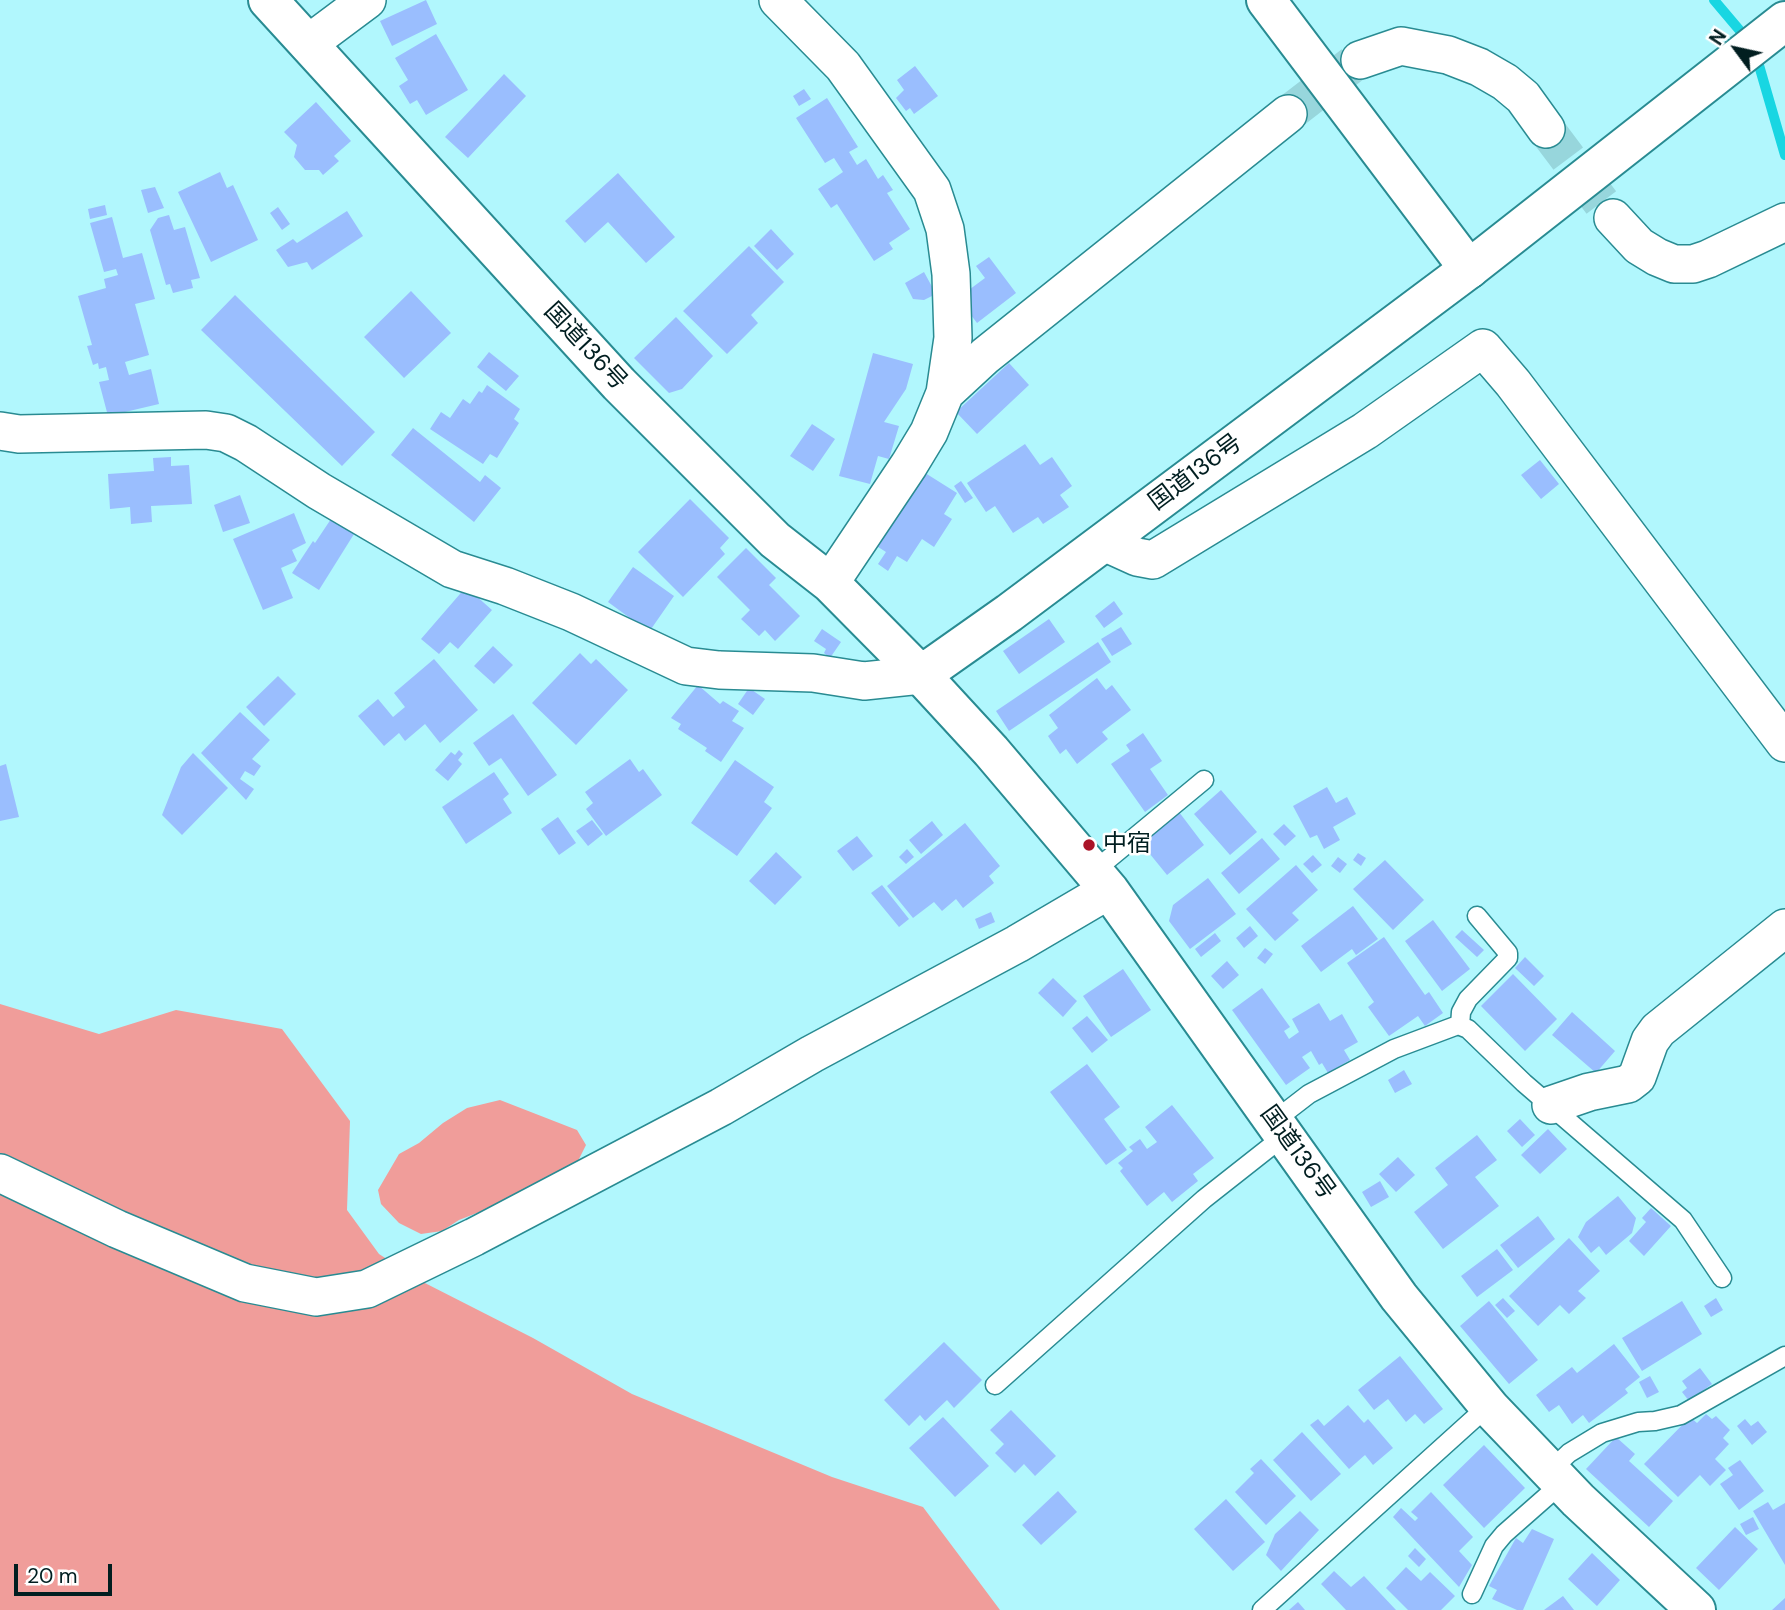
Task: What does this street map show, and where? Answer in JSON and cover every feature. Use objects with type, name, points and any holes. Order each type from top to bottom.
[{"type":"main road","name":"国道136号","points":[[268,0],[619,384],[775,540],[830,583],[991,751],[1101,881],[1399,1297],[1488,1406],[1556,1477],[1696,1610]]},
{"type":"main road","points":[[1266,0],[1469,269]]},
{"type":"main road","name":"国道136号","points":[[921,676],[1469,269],[1785,21]]},
{"type":"street","points":[[308,44],[367,0]]},
{"type":"street","points":[[778,0],[843,66],[932,190],[945,229],[951,274],[953,338],[945,393],[929,432],[909,466],[830,583]]},
{"type":"street","points":[[1360,60],[1401,46],[1448,55],[1479,67],[1506,82],[1523,97],[1546,129]]},
{"type":"street","points":[[945,393],[1017,330],[1288,114]]},
{"type":"street","points":[[1613,218],[1639,246],[1674,264],[1693,264],[1708,259],[1785,222]]},
{"type":"street","points":[[1104,542],[1137,557],[1153,560],[1365,431],[1483,348],[1513,383],[1785,743]]},
{"type":"street","points":[[0,430],[19,434],[206,430],[226,433],[394,537],[452,569],[571,612],[687,666],[719,670],[813,673],[864,681],[921,676]]},
{"type":"street","points":[[0,1173],[117,1229],[245,1283],[316,1297],[367,1289],[474,1237],[721,1107],[812,1054],[1017,944],[1101,881]]},
{"type":"street","points":[[1551,1105],[1579,1094],[1628,1084],[1637,1077],[1650,1041],[1658,1030],[1785,928]]},
{"type":"lane","points":[[1101,881],[1204,780]]},
{"type":"lane","points":[[1460,1026],[1461,1012],[1468,999],[1508,958],[1508,953],[1477,916]]},
{"type":"lane","points":[[995,1385],[1204,1199],[1279,1128],[1310,1094],[1394,1049],[1444,1029],[1460,1026],[1468,1029],[1683,1220],[1722,1279]]},
{"type":"lane","points":[[1472,1594],[1494,1546],[1556,1477],[1569,1453],[1601,1433],[1638,1422],[1681,1415],[1785,1356]]},
{"type":"lane","points":[[1262,1610],[1488,1406]]},
{"type":"shaded area","points":[[0,1004],[99,1034],[176,1010],[282,1029],[350,1121],[347,1210],[379,1254],[419,1280],[533,1338],[632,1394],[832,1477],[923,1507],[1000,1610],[0,1610]]},
{"type":"shaded area","points":[[500,1100],[577,1130],[586,1145],[578,1161],[551,1184],[459,1220],[442,1231],[421,1234],[399,1223],[381,1204],[378,1190],[399,1154],[467,1108]]},
{"type":"building","points":[[426,0],[437,24],[392,46],[380,21]]},
{"type":"building","points":[[436,34],[468,90],[426,115],[417,100],[410,104],[399,86],[408,80],[395,58]]},
{"type":"building","points":[[915,66],[938,96],[914,114],[910,108],[906,111],[896,98],[904,90],[897,80]]},
{"type":"building","points":[[504,74],[526,96],[468,158],[445,137]]},
{"type":"building","points":[[804,89],[811,99],[799,106],[793,96]]},
{"type":"building","points":[[827,98],[858,147],[849,152],[857,165],[866,159],[878,179],[883,175],[893,190],[887,193],[910,229],[889,243],[893,249],[874,261],[837,204],[831,208],[818,189],[843,172],[834,158],[825,163],[796,118]]},
{"type":"building","points":[[316,102],[351,141],[334,156],[339,161],[323,175],[319,170],[305,170],[294,157],[297,145],[284,132]]},
{"type":"building","points":[[220,172],[227,188],[233,185],[258,240],[211,262],[178,192]]},
{"type":"building","points":[[618,173],[675,237],[646,263],[608,222],[585,243],[565,221]]},
{"type":"building","points":[[155,187],[164,208],[148,213],[141,190]]},
{"type":"building","points":[[105,205],[107,215],[90,219],[88,209]]},
{"type":"building","points":[[278,207],[290,224],[282,230],[270,213]]},
{"type":"building","points":[[347,211],[363,236],[312,270],[307,262],[288,267],[276,250],[293,239],[297,243]]},
{"type":"building","points":[[169,215],[174,230],[185,227],[200,278],[191,280],[193,288],[173,293],[170,284],[166,285],[150,230],[158,218]]},
{"type":"building","points":[[112,217],[123,258],[142,253],[155,299],[135,304],[149,355],[125,362],[129,375],[151,369],[159,404],[108,416],[99,382],[109,380],[106,367],[99,369],[98,363],[93,365],[87,346],[92,345],[78,296],[106,288],[104,279],[118,275],[116,269],[104,272],[90,223]]},
{"type":"building","points":[[771,229],[794,254],[777,270],[754,246]]},
{"type":"building","points":[[749,246],[784,282],[751,315],[758,323],[727,354],[683,311]]},
{"type":"building","points":[[989,257],[1016,293],[977,323],[958,298],[985,278],[976,266]]},
{"type":"building","points":[[924,272],[936,294],[924,300],[913,299],[905,283]]},
{"type":"building","points":[[411,291],[451,333],[404,378],[364,337]]},
{"type":"building","points":[[235,295],[375,432],[342,466],[201,330]]},
{"type":"building","points":[[676,317],[713,356],[682,389],[669,393],[634,358]]},
{"type":"building","points":[[489,352],[519,376],[506,391],[477,367]]},
{"type":"building","points":[[873,353],[913,364],[906,389],[884,422],[899,426],[889,459],[878,456],[870,484],[839,476]]},
{"type":"building","points":[[1009,363],[1029,385],[977,434],[956,412]]},
{"type":"building","points":[[487,385],[520,409],[514,419],[519,423],[497,458],[490,454],[483,464],[430,429],[441,412],[450,418],[463,399],[470,404]]},
{"type":"building","points":[[812,424],[835,439],[813,471],[790,456]]},
{"type":"building","points":[[413,428],[480,482],[485,475],[501,488],[474,522],[391,455]]},
{"type":"building","points":[[1025,444],[1040,465],[1052,457],[1072,486],[1060,495],[1069,507],[1043,524],[1038,517],[1013,533],[995,506],[986,512],[967,483]]},
{"type":"building","points":[[171,457],[171,466],[189,465],[192,504],[151,506],[152,522],[131,524],[130,507],[110,509],[108,474],[154,471],[153,458]]},
{"type":"building","points":[[1540,460],[1559,484],[1541,499],[1521,475]]},
{"type":"building","points":[[922,471],[957,493],[944,514],[952,519],[934,547],[922,539],[907,562],[897,556],[888,571],[878,564],[886,552],[875,545]]},
{"type":"building","points":[[961,481],[973,498],[965,503],[954,486]]},
{"type":"building","points":[[240,495],[250,523],[223,532],[214,505]]},
{"type":"building","points":[[690,499],[729,538],[720,548],[725,554],[683,597],[638,552]]},
{"type":"building","points":[[294,513],[306,543],[292,550],[297,561],[281,568],[293,598],[263,610],[233,539]]},
{"type":"building","points":[[331,519],[354,534],[319,590],[292,573]]},
{"type":"building","points":[[746,548],[776,578],[769,585],[800,616],[775,641],[765,630],[759,636],[741,619],[750,610],[717,577]]},
{"type":"building","points":[[633,567],[674,596],[649,632],[608,602]]},
{"type":"building","points":[[466,587],[492,610],[458,649],[450,642],[439,654],[421,639]]},
{"type":"building","points":[[1114,601],[1123,614],[1104,628],[1095,616]]},
{"type":"building","points":[[1049,619],[1065,642],[1019,674],[1003,651]]},
{"type":"building","points":[[1121,627],[1132,644],[1112,656],[1101,639]]},
{"type":"building","points":[[822,629],[841,642],[830,658],[824,653],[826,649],[814,641]]},
{"type":"building","points":[[1098,642],[1111,662],[1009,731],[996,711]]},
{"type":"building","points":[[493,646],[513,665],[494,684],[474,666]]},
{"type":"building","points":[[580,653],[591,664],[596,659],[628,690],[576,745],[532,703]]},
{"type":"building","points":[[434,659],[478,710],[440,743],[425,724],[405,741],[399,733],[384,746],[358,716],[378,699],[393,717],[405,707],[394,693]]},
{"type":"building","points":[[278,676],[296,694],[264,726],[246,707]]},
{"type":"building","points":[[1097,678],[1106,690],[1112,685],[1131,710],[1102,732],[1108,739],[1077,764],[1066,749],[1060,754],[1048,736],[1058,728],[1049,715]]},
{"type":"building","points":[[698,685],[720,704],[723,701],[739,711],[732,721],[744,728],[721,762],[705,751],[707,748],[678,729],[681,724],[671,718]]},
{"type":"building","points":[[749,688],[765,699],[753,715],[738,704]]},
{"type":"building","points":[[240,712],[270,740],[252,759],[261,766],[254,776],[245,771],[240,779],[254,789],[246,800],[201,753]]},
{"type":"building","points":[[513,714],[557,775],[528,796],[501,758],[489,766],[473,743]]},
{"type":"building","points":[[1143,733],[1162,761],[1150,769],[1168,795],[1145,812],[1111,764],[1130,751],[1126,745]]},
{"type":"building","points":[[459,750],[463,754],[458,760],[462,764],[448,781],[435,770],[451,752],[455,755]]},
{"type":"building","points":[[193,753],[228,788],[182,835],[162,815],[181,767]]},
{"type":"building","points":[[630,759],[639,772],[643,769],[662,795],[606,836],[586,809],[593,803],[585,792]]},
{"type":"building","points":[[735,760],[774,787],[764,802],[772,808],[737,856],[691,823]]},
{"type":"building","points":[[6,764],[19,817],[0,821],[0,766]]},
{"type":"building","points":[[494,772],[509,794],[503,799],[512,813],[466,844],[442,807]]},
{"type":"building","points":[[1327,787],[1336,803],[1347,797],[1356,814],[1333,827],[1340,840],[1324,849],[1317,835],[1310,838],[1293,806]]},
{"type":"building","points":[[1221,790],[1257,832],[1230,855],[1194,814]]},
{"type":"building","points":[[1179,812],[1204,845],[1167,875],[1141,843]]},
{"type":"building","points":[[558,817],[576,843],[559,855],[541,829]]},
{"type":"building","points":[[592,820],[603,834],[588,846],[576,831]]},
{"type":"building","points":[[932,821],[943,835],[921,854],[909,840]]},
{"type":"building","points":[[965,823],[1000,866],[989,876],[994,883],[963,908],[956,899],[942,911],[934,902],[913,918],[887,886]]},
{"type":"building","points":[[1284,824],[1296,836],[1285,846],[1273,834]]},
{"type":"building","points":[[857,836],[873,856],[853,871],[837,851]]},
{"type":"building","points":[[1262,838],[1280,859],[1239,894],[1221,873]]},
{"type":"building","points":[[907,849],[914,857],[906,864],[899,857]]},
{"type":"building","points":[[776,852],[802,877],[775,905],[749,881]]},
{"type":"building","points":[[1358,853],[1366,858],[1361,866],[1353,860]]},
{"type":"building","points":[[1313,855],[1322,865],[1312,873],[1303,864]]},
{"type":"building","points":[[1338,857],[1347,864],[1340,873],[1331,866]]},
{"type":"building","points":[[1385,860],[1424,900],[1393,930],[1353,889]]},
{"type":"building","points":[[1296,865],[1318,890],[1292,913],[1299,920],[1275,941],[1246,909]]},
{"type":"building","points":[[1208,878],[1236,914],[1190,949],[1169,921],[1173,905]]},
{"type":"building","points":[[882,885],[909,919],[899,927],[871,893]]},
{"type":"building","points":[[1353,906],[1378,939],[1356,955],[1352,949],[1321,972],[1301,946]]},
{"type":"building","points":[[991,912],[995,922],[979,929],[975,919]]},
{"type":"building","points":[[1433,920],[1470,969],[1442,991],[1405,941]]},
{"type":"building","points":[[1250,926],[1258,936],[1244,948],[1236,938]]},
{"type":"building","points":[[1462,930],[1484,950],[1477,957],[1455,937]]},
{"type":"building","points":[[1215,933],[1221,941],[1201,957],[1195,949]]},
{"type":"building","points":[[1384,937],[1425,995],[1429,992],[1443,1013],[1425,1026],[1418,1016],[1389,1036],[1368,1007],[1374,1002],[1347,963]]},
{"type":"building","points":[[1265,948],[1273,954],[1265,964],[1257,958]]},
{"type":"building","points":[[1525,957],[1544,976],[1534,986],[1515,968]]},
{"type":"building","points":[[1227,961],[1239,975],[1223,989],[1211,976]]},
{"type":"building","points":[[1123,969],[1151,1010],[1111,1037],[1083,996]]},
{"type":"building","points":[[1513,974],[1557,1019],[1525,1051],[1481,1006]]},
{"type":"building","points":[[1053,978],[1077,1001],[1063,1017],[1038,993]]},
{"type":"building","points":[[1262,988],[1290,1027],[1284,1031],[1289,1039],[1299,1032],[1292,1019],[1319,1003],[1330,1021],[1342,1014],[1358,1042],[1344,1050],[1350,1060],[1328,1073],[1322,1063],[1319,1065],[1311,1051],[1302,1057],[1310,1068],[1286,1085],[1232,1010]]},
{"type":"building","points":[[1572,1012],[1615,1051],[1596,1073],[1552,1035]]},
{"type":"building","points":[[1087,1016],[1108,1040],[1092,1053],[1072,1028]]},
{"type":"building","points":[[1087,1064],[1120,1107],[1104,1119],[1127,1150],[1106,1165],[1050,1092]]},
{"type":"building","points":[[1404,1070],[1412,1084],[1395,1093],[1388,1080]]},
{"type":"building","points":[[1172,1105],[1214,1158],[1193,1174],[1198,1181],[1172,1202],[1164,1192],[1147,1206],[1120,1171],[1123,1168],[1118,1163],[1133,1151],[1129,1147],[1140,1139],[1147,1149],[1157,1142],[1145,1127]]},
{"type":"building","points":[[1520,1119],[1535,1135],[1522,1147],[1507,1131]]},
{"type":"building","points":[[1548,1129],[1567,1149],[1540,1174],[1521,1155]]},
{"type":"building","points":[[1477,1135],[1497,1160],[1475,1177],[1499,1206],[1443,1249],[1414,1212],[1448,1185],[1435,1168]]},
{"type":"building","points":[[1398,1157],[1415,1175],[1396,1192],[1379,1174]]},
{"type":"building","points":[[1380,1181],[1389,1197],[1371,1207],[1362,1192]]},
{"type":"building","points":[[1618,1196],[1636,1218],[1632,1233],[1606,1255],[1599,1246],[1591,1253],[1578,1237],[1586,1222]]},
{"type":"building","points":[[1651,1208],[1671,1226],[1644,1256],[1629,1241],[1646,1222],[1642,1218]]},
{"type":"building","points":[[1538,1216],[1555,1239],[1518,1268],[1500,1245]]},
{"type":"building","points":[[1569,1238],[1600,1271],[1578,1291],[1586,1298],[1569,1314],[1560,1305],[1538,1326],[1509,1296]]},
{"type":"building","points":[[1497,1249],[1513,1270],[1477,1297],[1461,1276]]},
{"type":"building","points":[[1503,1298],[1515,1311],[1507,1318],[1495,1305]]},
{"type":"building","points":[[1716,1298],[1723,1310],[1711,1317],[1704,1306]]},
{"type":"building","points":[[1489,1301],[1538,1360],[1509,1384],[1460,1326]]},
{"type":"building","points":[[1682,1301],[1702,1334],[1642,1371],[1622,1338]]},
{"type":"building","points":[[944,1342],[982,1380],[954,1408],[947,1400],[925,1421],[920,1415],[909,1426],[884,1400]]},
{"type":"building","points":[[1614,1344],[1640,1377],[1625,1389],[1628,1393],[1589,1423],[1583,1415],[1572,1424],[1559,1405],[1549,1412],[1536,1395],[1572,1367],[1577,1373]]},
{"type":"building","points":[[1400,1356],[1443,1409],[1424,1424],[1415,1414],[1406,1422],[1388,1399],[1374,1410],[1358,1390]]},
{"type":"building","points":[[1700,1368],[1712,1384],[1689,1401],[1682,1392],[1687,1388],[1682,1381]]},
{"type":"building","points":[[1650,1376],[1659,1392],[1647,1398],[1639,1382]]},
{"type":"building","points":[[1348,1405],[1364,1423],[1368,1419],[1393,1448],[1373,1465],[1365,1455],[1349,1469],[1310,1425],[1318,1419],[1324,1426]]},
{"type":"building","points":[[1011,1410],[1056,1456],[1035,1476],[1024,1464],[1015,1473],[995,1453],[1004,1444],[990,1430]]},
{"type":"building","points":[[1706,1414],[1712,1419],[1716,1416],[1730,1430],[1723,1438],[1729,1444],[1715,1459],[1726,1470],[1710,1486],[1700,1475],[1678,1497],[1644,1464],[1690,1417],[1697,1423]]},
{"type":"building","points":[[943,1417],[989,1466],[955,1497],[909,1448]]},
{"type":"building","points":[[1745,1419],[1751,1426],[1758,1421],[1767,1432],[1752,1445],[1737,1426]]},
{"type":"building","points":[[1302,1432],[1341,1474],[1311,1501],[1273,1460]]},
{"type":"building","points":[[1616,1437],[1635,1454],[1629,1461],[1673,1501],[1649,1527],[1586,1469]]},
{"type":"building","points":[[1484,1445],[1525,1488],[1484,1528],[1443,1485]]},
{"type":"building","points":[[1261,1459],[1296,1496],[1266,1525],[1235,1492],[1254,1473],[1250,1469]]},
{"type":"building","points":[[1740,1460],[1764,1491],[1739,1510],[1720,1484],[1733,1475],[1728,1468]]},
{"type":"building","points":[[1058,1491],[1077,1512],[1041,1545],[1022,1525]]},
{"type":"building","points":[[1431,1492],[1473,1537],[1459,1551],[1472,1565],[1459,1587],[1393,1517],[1401,1508],[1415,1521],[1418,1518],[1411,1512]]},
{"type":"building","points":[[1226,1499],[1265,1542],[1233,1571],[1194,1529]]},
{"type":"building","points":[[1768,1502],[1773,1510],[1785,1503],[1785,1565],[1753,1511]]},
{"type":"building","points":[[1300,1511],[1319,1530],[1281,1571],[1266,1555],[1275,1534]]},
{"type":"building","points":[[1753,1517],[1759,1529],[1746,1535],[1740,1524]]},
{"type":"building","points":[[1735,1527],[1758,1549],[1719,1590],[1696,1568]]},
{"type":"building","points":[[1532,1529],[1554,1539],[1523,1610],[1517,1610],[1492,1599],[1497,1590],[1489,1586],[1516,1538],[1523,1543]]},
{"type":"building","points":[[1415,1548],[1426,1559],[1419,1567],[1408,1556]]},
{"type":"building","points":[[1592,1553],[1620,1580],[1597,1606],[1568,1579]]},
{"type":"building","points":[[1406,1567],[1421,1581],[1430,1572],[1455,1596],[1441,1610],[1408,1610],[1386,1588]]},
{"type":"building","points":[[1334,1571],[1351,1587],[1364,1576],[1396,1610],[1346,1610],[1321,1584]]},
{"type":"building","points":[[1563,1596],[1574,1610],[1544,1610]]},
{"type":"building","points":[[1785,1598],[1785,1610],[1772,1610]]},
{"type":"building","points":[[1298,1602],[1305,1610],[1289,1610]]},
{"type":"waterway","points":[[1714,0],[1747,39]]},
{"type":"waterway","points":[[1756,55],[1785,155]]},
{"type":"tunnel","points":[[1288,114],[1353,64]]},
{"type":"tunnel","points":[[1546,129],[1613,218]]},
{"type":"place","name":"中宿","points":[[1089,845]]}]
